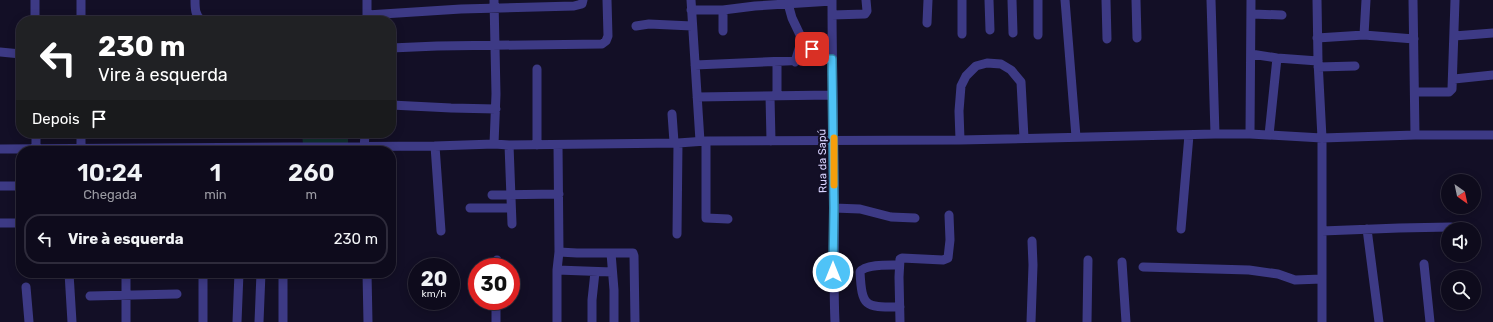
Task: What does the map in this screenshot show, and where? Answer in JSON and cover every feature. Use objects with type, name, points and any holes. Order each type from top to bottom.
[{"type":"street","points":[[35,0],[35,16]]},
{"type":"street","points":[[81,0],[81,16]]},
{"type":"street","points":[[195,0],[198,16]]},
{"type":"street","points":[[367,0],[367,16]]},
{"type":"street","points":[[388,16],[462,9],[494,4],[574,6],[582,4],[583,0]]},
{"type":"street","points":[[396,48],[602,44],[606,41],[608,36],[607,0]]},
{"type":"street","points":[[690,0],[696,65],[697,97],[703,141],[706,218],[728,219]]},
{"type":"street","points":[[691,10],[723,10],[755,3],[832,0]]},
{"type":"street","name":"Rua da Sapú","points":[[832,0],[832,15],[827,59],[832,95],[834,141],[833,287],[835,322]]},
{"type":"street","points":[[832,15],[865,14],[867,11],[866,0]]},
{"type":"street","points":[[927,23],[928,0]]},
{"type":"street","points":[[962,0],[962,34]]},
{"type":"street","points":[[989,0],[990,30]]},
{"type":"street","points":[[1012,0],[1013,33]]},
{"type":"street","points":[[1038,0],[1038,35]]},
{"type":"street","points":[[1065,0],[1076,137]]},
{"type":"street","points":[[1106,0],[1107,39]]},
{"type":"street","points":[[1136,0],[1137,38]]},
{"type":"street","points":[[1211,0],[1215,134]]},
{"type":"street","points":[[1250,134],[1252,0]]},
{"type":"street","points":[[1317,0],[1317,38],[1322,138],[1322,322]]},
{"type":"street","points":[[1364,35],[1366,0]]},
{"type":"street","points":[[1413,0],[1415,135]]},
{"type":"street","points":[[1415,92],[1449,92],[1452,89],[1454,79],[1455,0]]},
{"type":"street","points":[[787,2],[802,39],[827,59]]},
{"type":"street","points":[[494,4],[496,109],[494,144]]},
{"type":"street","points":[[723,10],[723,31]]},
{"type":"street","points":[[1252,14],[1282,15]]},
{"type":"street","points":[[636,26],[649,24],[692,26]]},
{"type":"street","points":[[1454,36],[1493,32]]},
{"type":"street","points":[[1317,38],[1364,35],[1414,39]]},
{"type":"street","points":[[795,62],[802,39]]},
{"type":"street","points":[[0,52],[16,54]]},
{"type":"street","points":[[1251,54],[1318,64],[1355,66]]},
{"type":"street","points":[[1269,135],[1277,58]]},
{"type":"street","points":[[696,65],[795,62],[827,59]]},
{"type":"street","points":[[771,141],[773,96],[777,62]]},
{"type":"street","points":[[960,140],[958,111],[961,86],[966,76],[976,66],[987,63],[1001,64],[1010,70],[1021,82],[1024,138]]},
{"type":"street","points":[[537,145],[538,69]]},
{"type":"street","points":[[1454,79],[1493,75]]},
{"type":"street","points":[[697,97],[832,95]]},
{"type":"street","points":[[396,105],[496,109]]},
{"type":"street","points":[[672,114],[676,143],[677,234]]},
{"type":"street","points":[[396,148],[494,144],[558,145],[676,143],[703,141],[960,140],[1215,134],[1250,134],[1322,138],[1415,135],[1493,136]]},
{"type":"street","points":[[1181,229],[1189,135]]},
{"type":"street","points":[[509,145],[512,224]]},
{"type":"street","points":[[557,322],[557,270],[559,252],[558,145]]},
{"type":"street","points":[[434,146],[442,231]]},
{"type":"street","points":[[0,149],[16,149]]},
{"type":"street","points":[[0,186],[16,186]]},
{"type":"street","points":[[492,195],[558,194]]},
{"type":"street","points":[[470,208],[511,208]]},
{"type":"street","points":[[834,208],[860,209],[891,217],[915,218]]},
{"type":"street","points":[[900,322],[900,259],[943,260],[948,258],[950,240],[949,215]]},
{"type":"street","points":[[0,223],[16,223]]},
{"type":"street","points":[[1322,231],[1441,227]]},
{"type":"street","points":[[1367,229],[1379,322]]},
{"type":"street","points":[[1031,322],[1033,265],[1032,241]]},
{"type":"street","points":[[559,252],[633,252],[635,322]]},
{"type":"street","points":[[611,252],[614,322]]},
{"type":"street","points":[[1087,322],[1088,260]]},
{"type":"street","points":[[1122,262],[1126,322]]},
{"type":"street","points":[[899,264],[863,268],[860,272],[861,290],[866,302],[869,305],[874,307],[900,307]]},
{"type":"street","points":[[1424,264],[1430,322]]},
{"type":"street","points":[[1142,267],[1249,270],[1278,274],[1295,280],[1322,279]]},
{"type":"street","points":[[557,270],[612,272]]},
{"type":"street","points":[[592,322],[592,300],[595,272]]},
{"type":"street","points":[[69,278],[72,322]]},
{"type":"street","points":[[126,278],[126,322]]},
{"type":"street","points":[[203,278],[203,322]]},
{"type":"street","points":[[237,322],[239,278]]},
{"type":"street","points":[[259,322],[261,278]]},
{"type":"street","points":[[283,278],[283,322]]},
{"type":"street","points":[[367,278],[368,322]]},
{"type":"street","points":[[26,287],[29,322]]},
{"type":"street","points":[[90,296],[177,294]]},
{"type":"street","points":[[496,310],[496,322]]},
{"type":"green space","points":[[302,138],[348,138],[348,143],[303,145]]},
{"type":"slow traffic","points":[[834,138],[834,185]]},
{"type":"route","points":[[812,49],[823,59],[832,59],[834,141],[833,272]]}]
